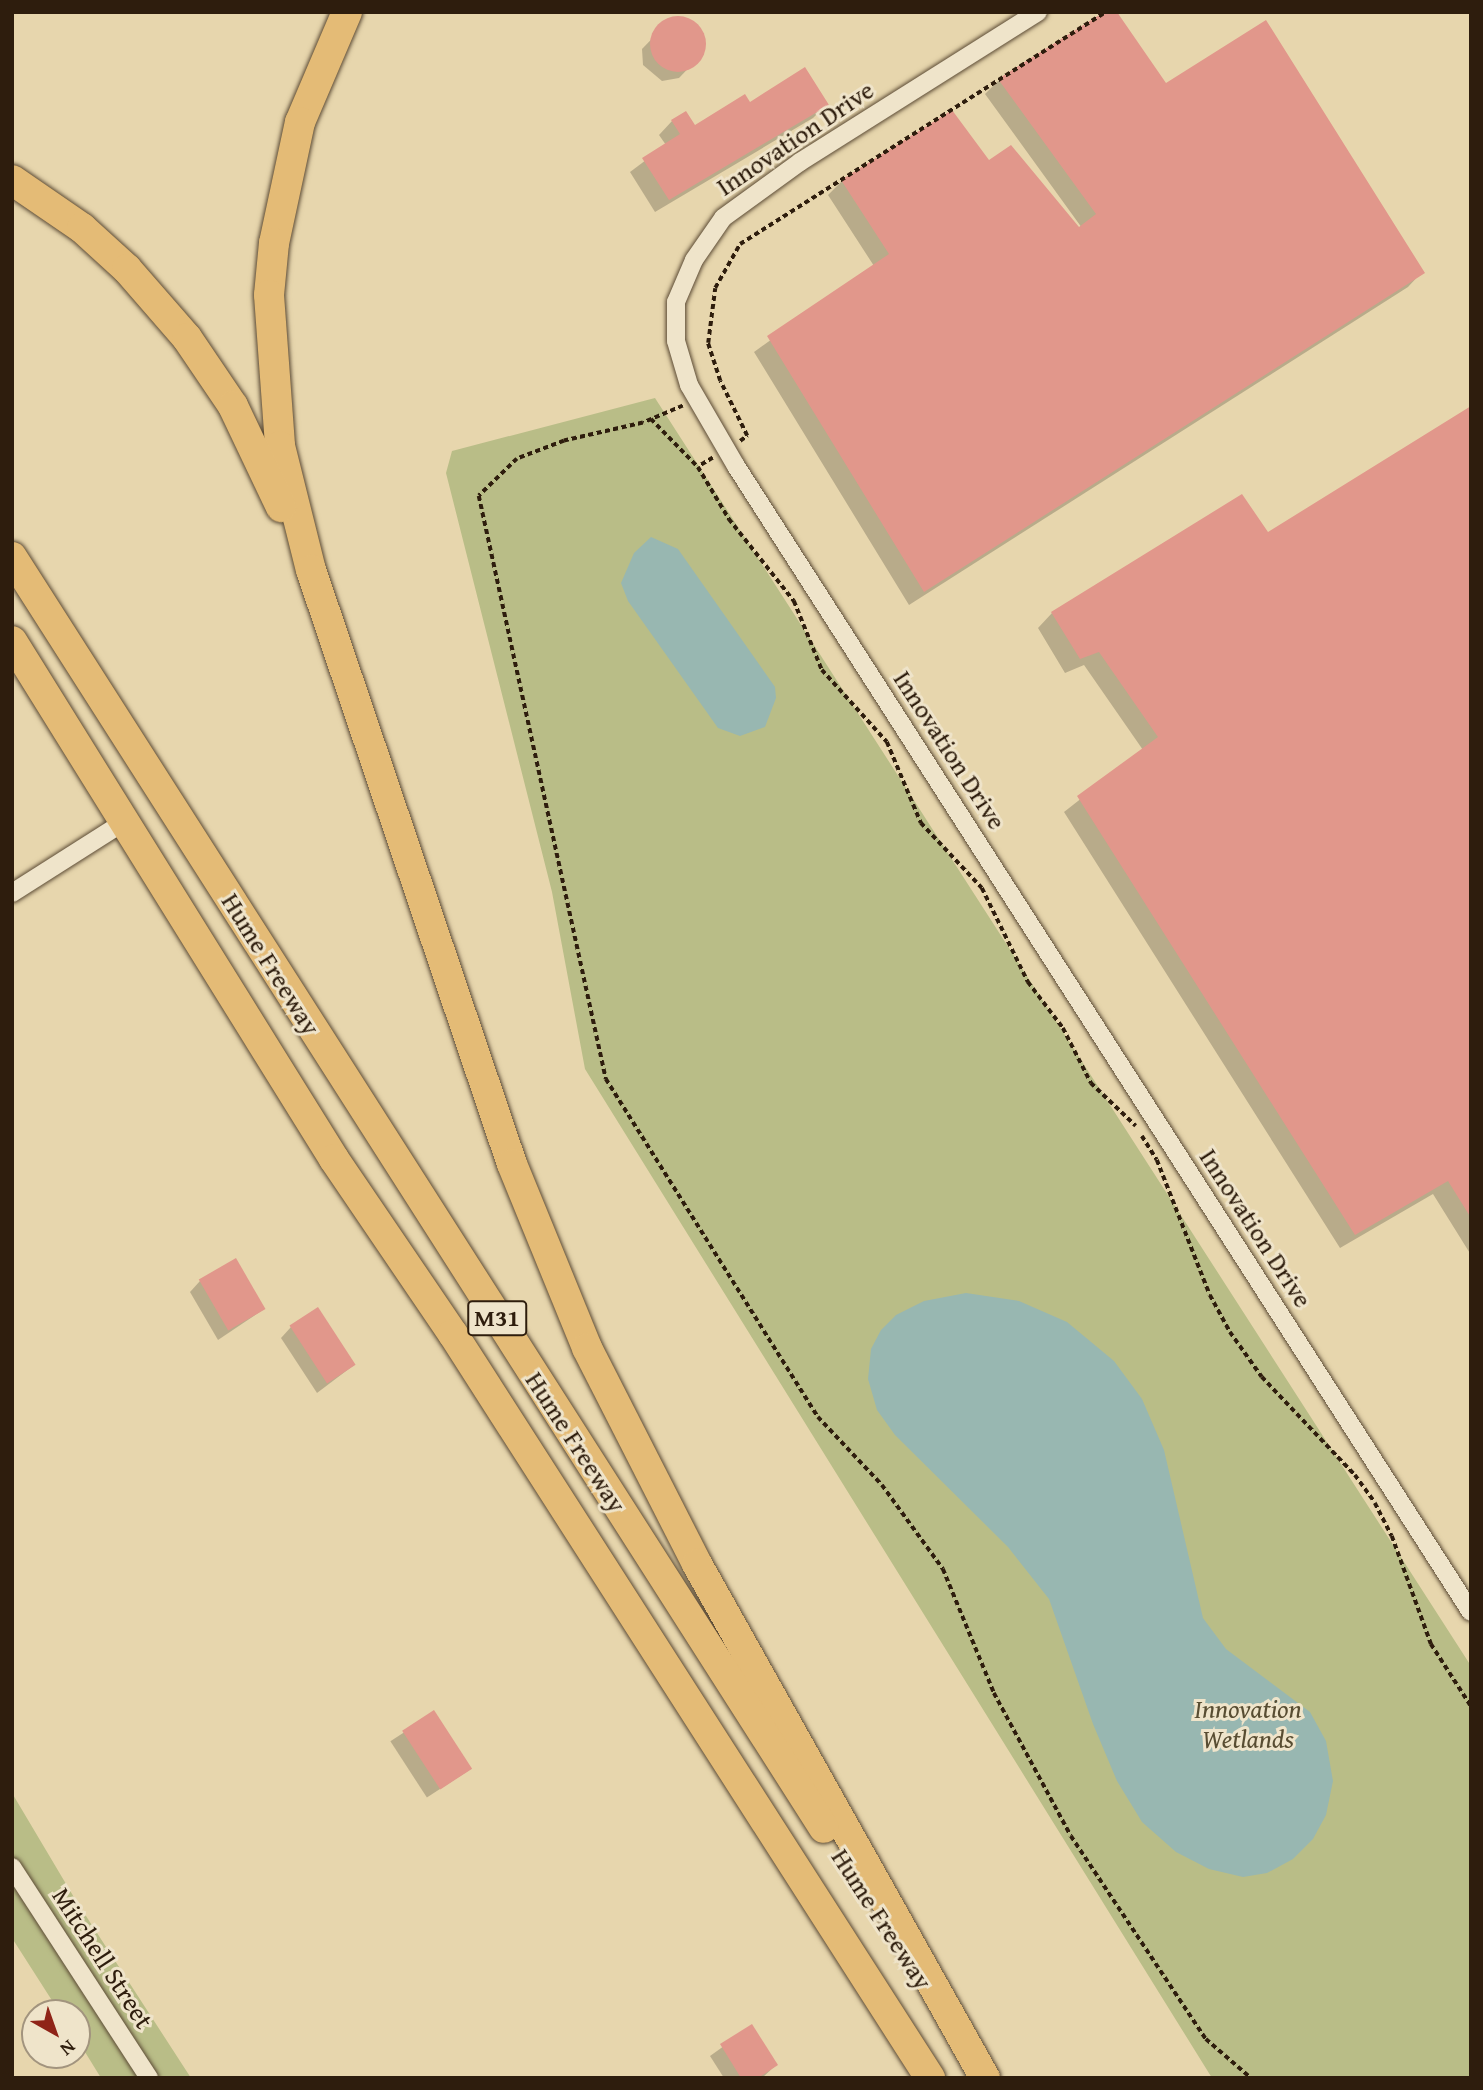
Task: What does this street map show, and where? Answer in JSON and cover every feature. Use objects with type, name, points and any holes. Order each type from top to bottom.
[{"type":"highway","points":[[347,12],[300,122],[274,243],[269,295],[280,446],[312,570],[512,1164],[587,1348],[697,1564],[984,2078]]},
{"type":"highway","points":[[12,180],[82,228],[127,269],[187,338],[233,406],[312,570]]},
{"type":"highway","name":"Hume Freeway","points":[[12,557],[984,2078]]},
{"type":"highway","name":"Hume Freeway","points":[[12,641],[334,1158],[453,1334],[930,2078]]},
{"type":"street","name":"Innovation Drive","points":[[1038,12],[800,162],[723,218],[694,260],[676,302],[676,341],[698,400],[1471,1612]]},
{"type":"street","points":[[12,893],[124,822]]},
{"type":"street","name":"Mitchell Street","points":[[12,1867],[149,2078]]},
{"type":"path","points":[[738,442],[747,436],[720,381],[708,343],[715,288],[740,244],[1105,12]]},
{"type":"path","points":[[698,400],[651,419],[564,441],[517,459],[479,496],[606,1079],[818,1417],[882,1485],[943,1569],[994,1693],[1071,1836],[1206,2039],[1251,2078]]},
{"type":"path","points":[[651,419],[698,467],[729,519],[794,601],[822,670],[887,742],[921,823],[982,888],[1028,982],[1063,1028],[1091,1083],[1135,1126],[1157,1160],[1210,1296],[1230,1332],[1262,1377],[1354,1475],[1375,1503],[1392,1536],[1431,1644],[1471,1706]]},
{"type":"path","points":[[698,467],[718,455]]},
{"type":"green space","name":"Innovation Wetlands","points":[[655,398],[1471,1666],[1471,2078],[1212,2078],[585,1069],[552,892],[446,473],[452,451]]},
{"type":"green space","points":[[12,1793],[75,1899],[191,2078],[101,2078],[91,2062],[91,1999],[51,1999],[12,1938]]},
{"type":"water","points":[[651,537],[678,549],[775,687],[776,698],[765,727],[740,736],[718,728],[628,601],[621,583],[634,553]]},
{"type":"water","points":[[966,1293],[1019,1301],[1067,1322],[1114,1361],[1142,1399],[1164,1450],[1203,1618],[1226,1649],[1310,1712],[1326,1741],[1333,1781],[1326,1815],[1313,1839],[1293,1859],[1267,1873],[1243,1877],[1209,1869],[1176,1852],[1142,1822],[1117,1781],[1093,1724],[1049,1599],[1008,1547],[895,1435],[877,1410],[868,1379],[871,1349],[881,1330],[896,1315],[924,1301]]},
{"type":"building","points":[[1104,12],[1117,12],[1166,83],[1266,20],[1425,273],[924,592],[767,336],[889,254],[841,180],[952,110],[989,160],[1011,145],[1079,227],[1096,214],[998,79]]},
{"type":"building","points":[[678,16],[693,21],[701,29],[706,44],[701,59],[693,67],[678,72],[663,67],[655,59],[650,44],[655,29],[663,21]]},
{"type":"building","points":[[805,67],[829,105],[669,200],[642,158],[680,134],[671,120],[686,111],[695,125],[745,94],[750,102]]},
{"type":"building","points":[[1471,406],[1471,1218],[1448,1181],[1355,1235],[1077,796],[1158,737],[1099,652],[1080,659],[1051,612],[1242,494],[1268,532]]},
{"type":"building","points":[[236,1258],[266,1309],[228,1331],[199,1280]]},
{"type":"building","points":[[318,1307],[356,1365],[327,1383],[289,1326]]},
{"type":"building","points":[[434,1710],[472,1769],[440,1789],[402,1731]]},
{"type":"building","points":[[752,2024],[778,2065],[758,2078],[741,2078],[720,2044]]}]
